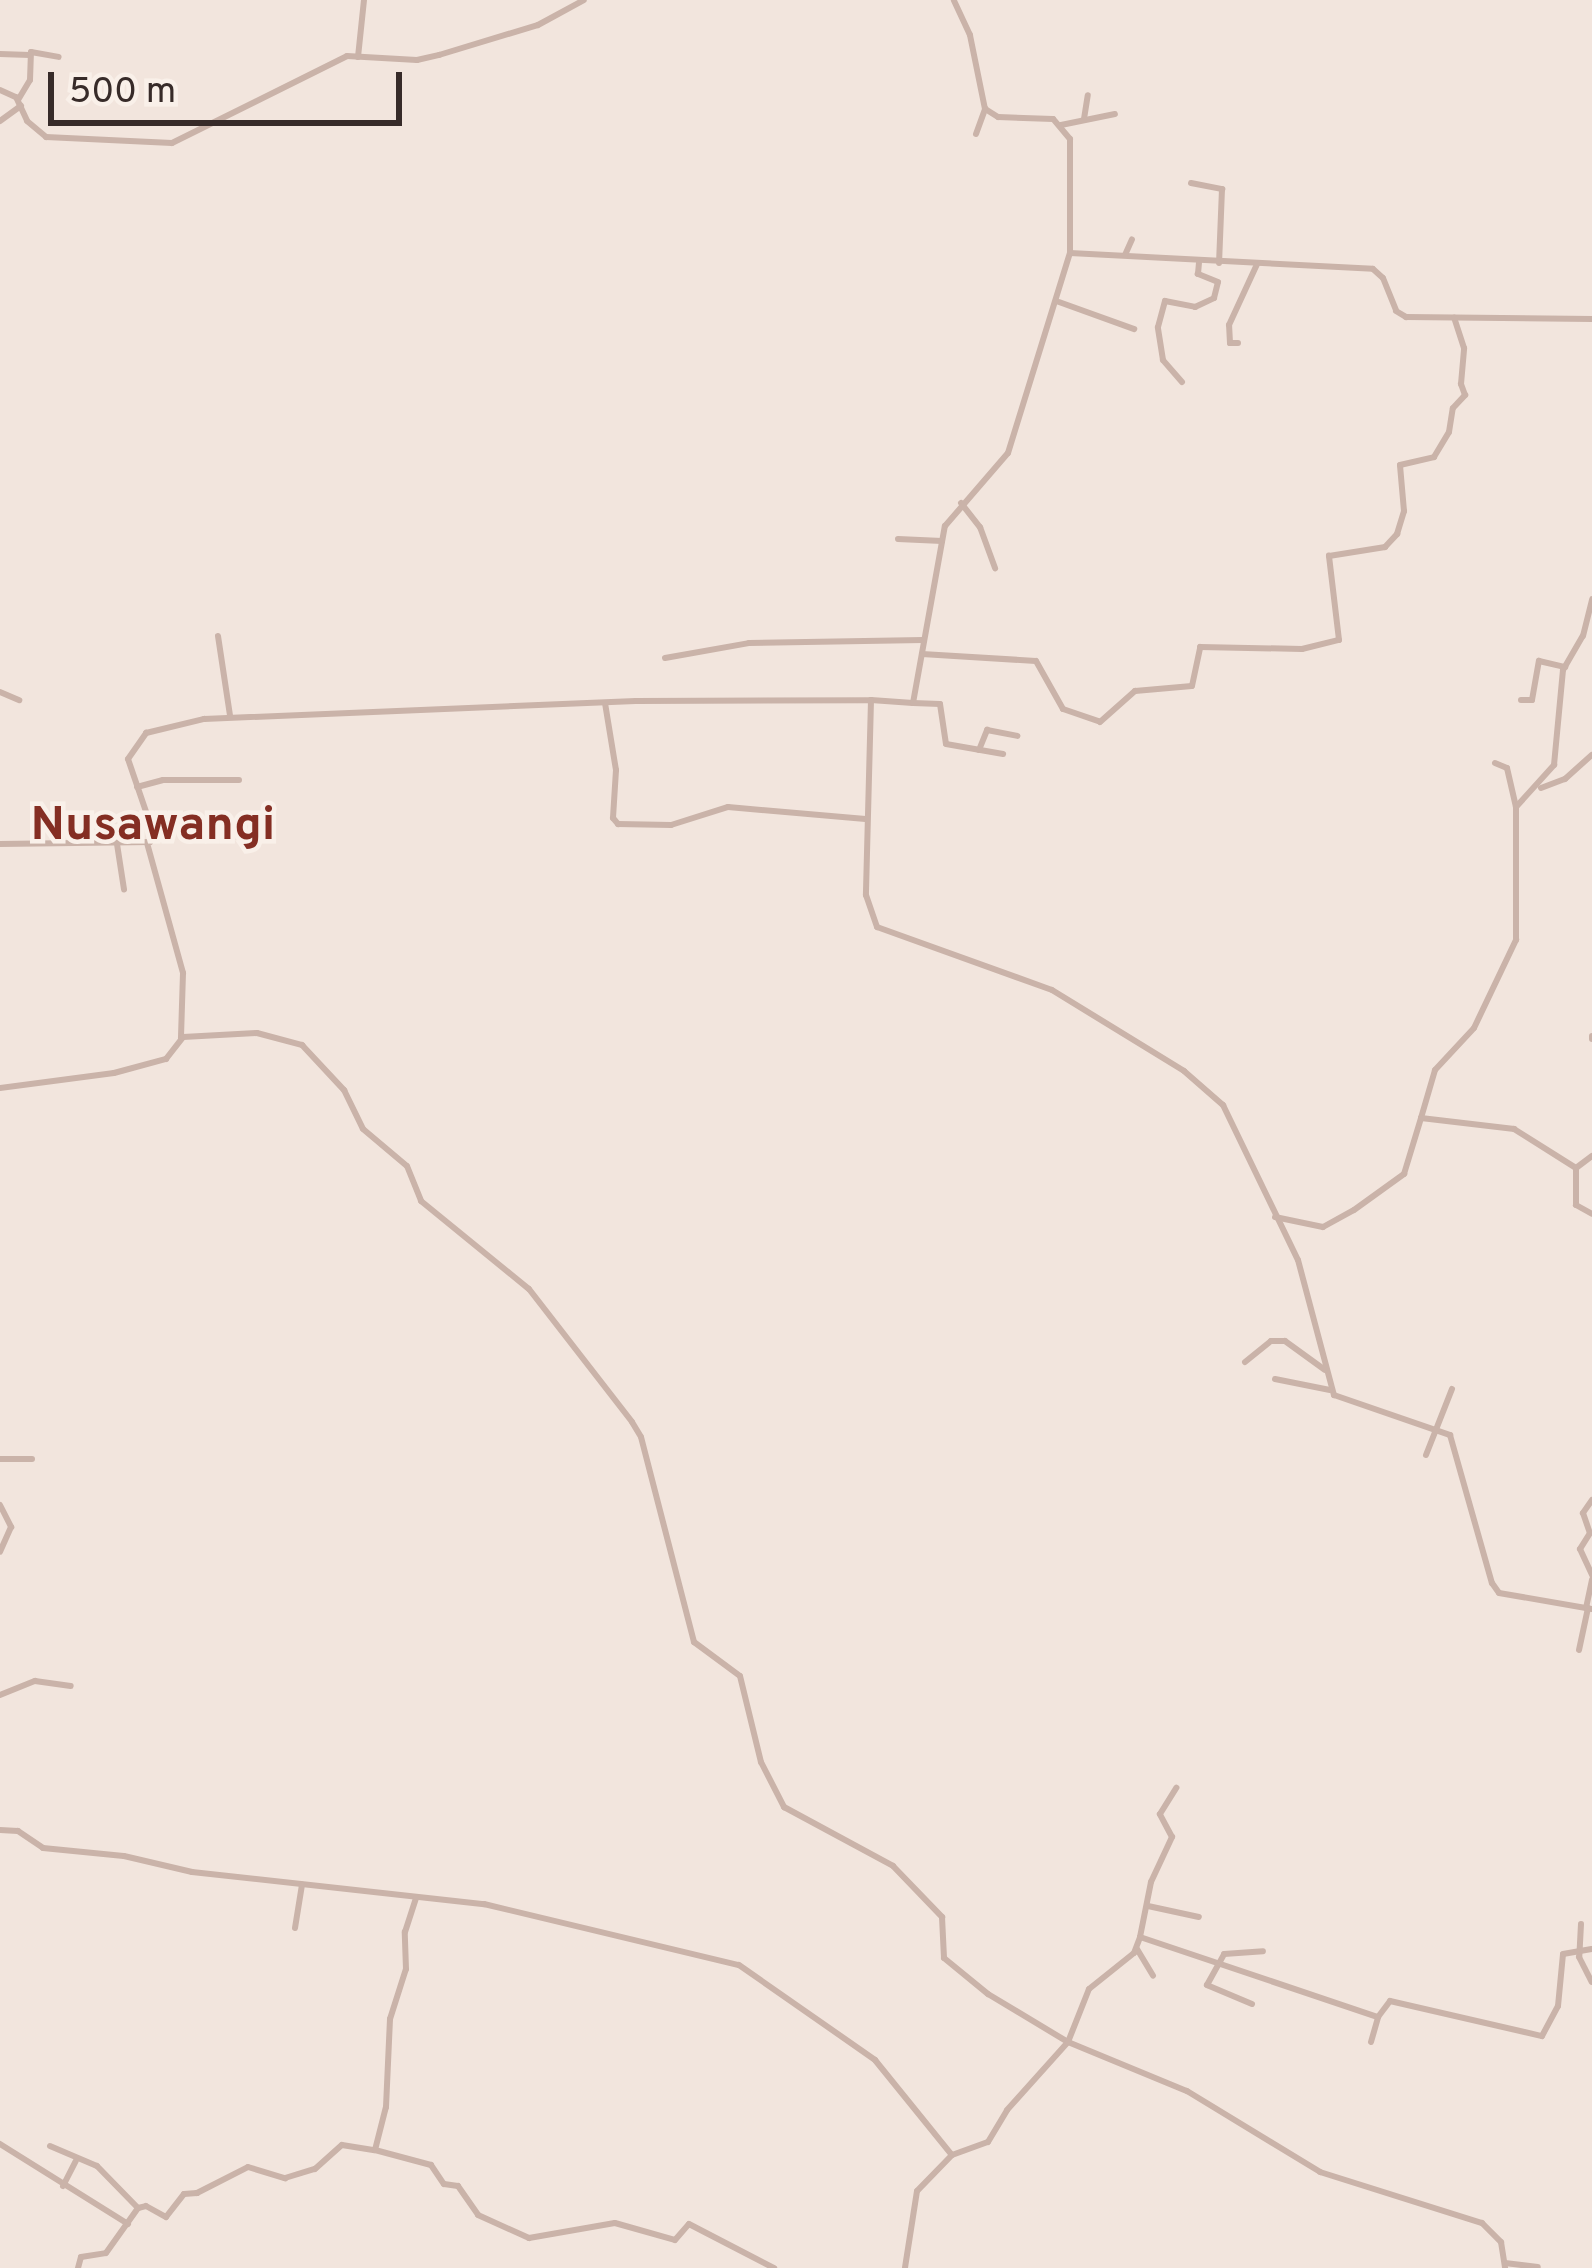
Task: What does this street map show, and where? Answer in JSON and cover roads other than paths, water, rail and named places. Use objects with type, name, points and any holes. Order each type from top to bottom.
[{"type":"street","points":[[358,57],[364,0]]},
{"type":"street","points":[[0,90],[20,103],[27,121],[46,136],[172,143],[347,56],[439,55],[548,22],[584,0]]},
{"type":"street","points":[[954,0],[970,35],[985,109],[976,134]]},
{"type":"street","points":[[0,54],[30,55],[34,51],[59,57]]},
{"type":"street","points":[[0,121],[20,103],[30,80],[30,55]]},
{"type":"street","points":[[1084,119],[1088,95]]},
{"type":"street","points":[[914,703],[942,541],[961,502],[1008,453],[1034,358],[1059,302],[1070,253],[1071,151],[1061,125],[1047,117],[994,117],[985,109]]},
{"type":"street","points":[[1061,125],[1114,114]]},
{"type":"street","points":[[1191,183],[1222,189],[1219,263]]},
{"type":"street","points":[[1125,255],[1132,239]]},
{"type":"street","points":[[1070,253],[1125,255],[1166,264],[1373,268],[1399,314],[1592,319]]},
{"type":"street","points":[[1182,382],[1163,360],[1158,327],[1165,301],[1196,307],[1214,298],[1219,282],[1198,274],[1199,263]]},
{"type":"street","points":[[1238,343],[1229,343],[1228,325],[1257,264]]},
{"type":"street","points":[[1059,302],[1134,329]]},
{"type":"street","points":[[922,654],[1038,661],[1063,709],[1100,722],[1132,692],[1192,686],[1200,647],[1302,649],[1339,640],[1330,556],[1386,547],[1397,534],[1403,511],[1400,464],[1434,457],[1449,432],[1453,408],[1466,395],[1461,384],[1464,348],[1454,318]]},
{"type":"street","points":[[961,502],[980,527],[994,568]]},
{"type":"street","points":[[898,539],[942,541]]},
{"type":"street","points":[[1538,789],[1556,758],[1564,667],[1580,640],[1592,598]]},
{"type":"street","points":[[218,636],[230,715]]},
{"type":"street","points":[[665,658],[749,643],[923,640]]},
{"type":"street","points":[[1580,640],[1592,640]]},
{"type":"street","points":[[1522,700],[1532,700],[1539,661],[1564,667]]},
{"type":"street","points":[[0,692],[19,700]]},
{"type":"street","points":[[871,700],[866,895],[877,928],[1052,990],[1184,1071],[1231,1118],[1304,1276],[1330,1390]]},
{"type":"street","points":[[0,1088],[114,1073],[166,1059],[181,1038],[183,973],[146,843],[153,832],[128,759],[146,733],[230,715],[871,700],[940,704],[944,742],[1003,754]]},
{"type":"street","points":[[605,703],[618,824],[671,825],[728,807],[865,818]]},
{"type":"street","points":[[979,750],[987,730],[1017,736]]},
{"type":"street","points":[[1516,807],[1538,789],[1564,779],[1592,755]]},
{"type":"street","points":[[1275,1217],[1324,1227],[1404,1174],[1435,1070],[1474,1028],[1516,940],[1516,807],[1507,768],[1495,763]]},
{"type":"street","points":[[136,788],[166,780],[239,780]]},
{"type":"street","points":[[0,844],[146,843]]},
{"type":"street","points":[[117,844],[124,889]]},
{"type":"street","points":[[181,1038],[257,1033],[298,1042],[344,1090],[363,1129],[407,1166],[424,1205],[534,1294],[641,1437],[694,1642],[740,1676],[761,1762],[784,1807],[893,1866],[942,1917],[944,1958],[971,1983],[1068,2042],[1187,2091],[1320,2172],[1482,2223],[1498,2237],[1505,2265],[1538,2266]]},
{"type":"street","points":[[1421,1118],[1514,1129],[1576,1168]]},
{"type":"street","points":[[1576,1168],[1592,1156]]},
{"type":"street","points":[[1576,1168],[1576,1205],[1592,1214]]},
{"type":"street","points":[[1245,1362],[1271,1341],[1285,1341],[1324,1370]]},
{"type":"street","points":[[1275,1379],[1330,1390],[1353,1404],[1435,1429],[1453,1440],[1494,1588],[1510,1596],[1589,1608]]},
{"type":"street","points":[[1426,1455],[1452,1389]]},
{"type":"street","points":[[0,1460],[32,1460]]},
{"type":"street","points":[[1579,1650],[1592,1577],[1580,1549],[1589,1537],[1583,1513],[1592,1500]]},
{"type":"street","points":[[0,1505],[11,1527],[0,1552]]},
{"type":"street","points":[[0,1695],[35,1681],[71,1686]]},
{"type":"street","points":[[905,2268],[917,2191],[952,2155],[985,2145],[1068,2042],[1089,1989],[1137,1948],[1150,1882],[1172,1837],[1160,1814],[1176,1788]]},
{"type":"street","points":[[0,1829],[18,1832],[43,1848],[501,1908],[739,1965],[875,2060],[952,2155]]},
{"type":"street","points":[[295,1928],[302,1885]]},
{"type":"street","points":[[375,2150],[386,2107],[390,2019],[406,1969],[405,1932],[416,1898]]},
{"type":"street","points":[[1148,1906],[1199,1917]]},
{"type":"street","points":[[1581,1924],[1578,1948],[1592,1982]]},
{"type":"street","points":[[1140,1937],[1378,2018]]},
{"type":"street","points":[[1137,1948],[1153,1976]]},
{"type":"street","points":[[1371,2042],[1378,2018],[1390,2001],[1544,2036],[1558,2006],[1562,1957],[1578,1948],[1592,1949]]},
{"type":"street","points":[[1252,2004],[1207,1989],[1216,1964],[1228,1953],[1263,1951]]},
{"type":"street","points":[[0,2144],[128,2224]]},
{"type":"street","points":[[138,2207],[146,2206],[166,2217],[184,2194],[197,2193],[248,2167],[285,2178],[315,2169],[342,2145],[431,2165],[443,2182],[458,2186],[478,2215],[529,2237],[615,2223],[675,2240],[689,2224],[773,2268]]},
{"type":"street","points":[[50,2146],[97,2166],[138,2207]]},
{"type":"street","points":[[63,2186],[76,2161]]},
{"type":"street","points":[[78,2268],[81,2257],[106,2253],[138,2207]]},
{"type":"district","name":"Nusawangi","points":[[153,828]]}]
